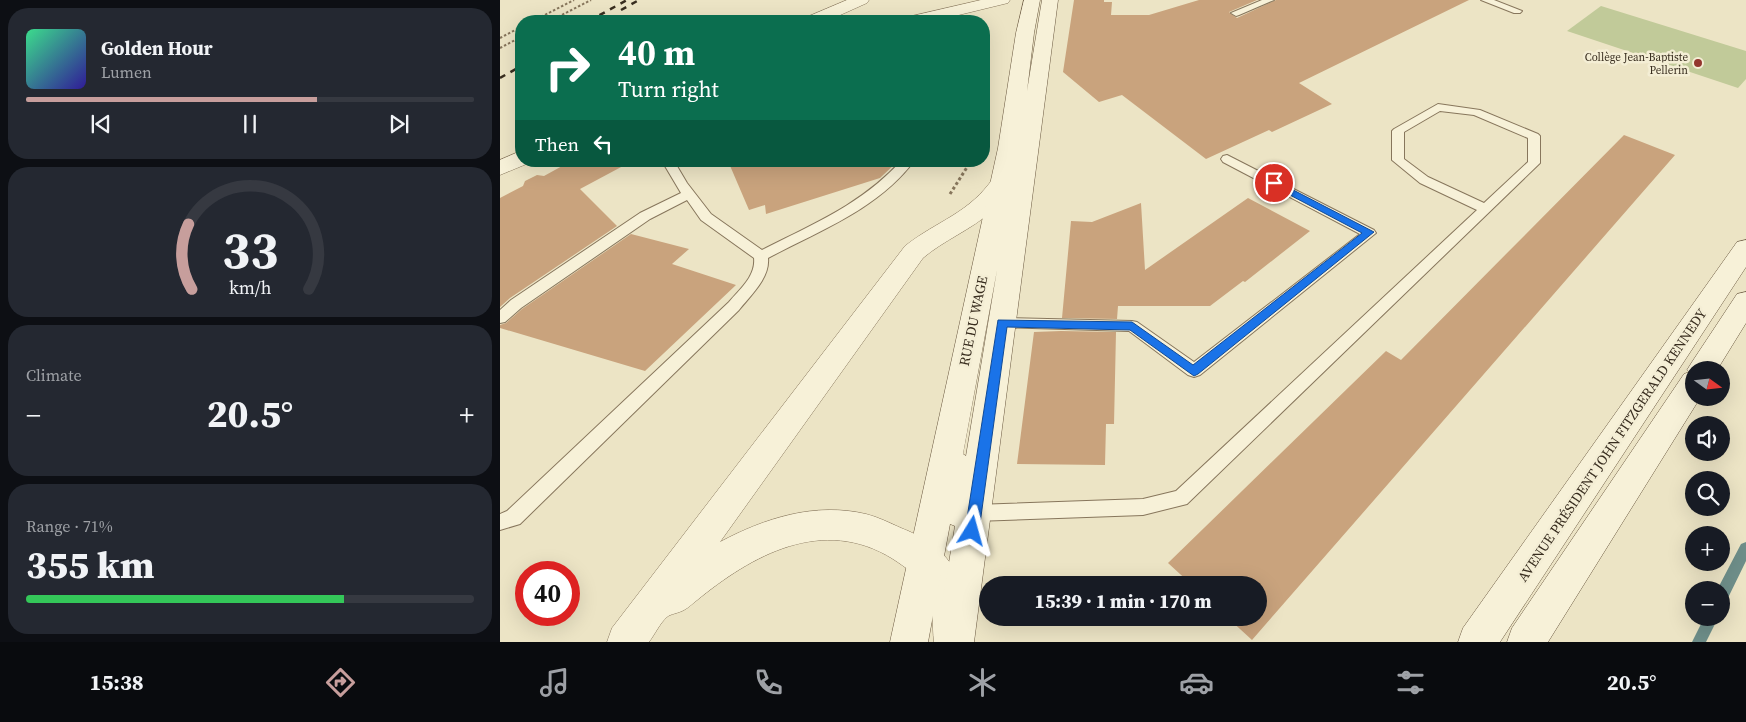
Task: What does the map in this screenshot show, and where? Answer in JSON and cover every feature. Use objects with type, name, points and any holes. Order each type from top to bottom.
[{"type":"street","points":[[827,15],[861,0]]},
{"type":"street","points":[[939,15],[1002,0]]},
{"type":"street","name":"RUE DU WAGE","points":[[909,642],[1012,131],[1025,33],[1032,0]]},
{"type":"street","name":"RUE DU WAGE","points":[[954,642],[1050,0]]},
{"type":"street","points":[[500,168],[515,161]]},
{"type":"street","points":[[631,636],[914,252],[935,235],[982,208],[1002,182]]},
{"type":"street","name":"AVENUE PRÉSIDENT JOHN FITZGERALD KENNEDY","points":[[1478,642],[1746,248]]},
{"type":"street","points":[[1708,361],[1746,301]]},
{"type":"street","points":[[974,513],[955,511],[982,338],[977,303]]},
{"type":"street","points":[[1526,642],[1685,396]]},
{"type":"street","points":[[631,636],[662,604],[713,565],[758,540],[782,531],[806,525],[828,524],[850,526],[873,532],[892,540],[925,560],[938,572],[949,602],[954,642]]},
{"type":"lane","points":[[1236,13],[1270,0]]},
{"type":"lane","points":[[1484,0],[1516,11]]},
{"type":"lane","points":[[974,513],[1143,507],[1181,498],[1486,209],[1534,163],[1534,136],[1476,112],[1438,107],[1398,131],[1398,160],[1424,180],[1486,209]]},
{"type":"lane","points":[[1002,323],[1132,326],[1194,371],[1369,232],[1227,159]]},
{"type":"lane","points":[[500,522],[513,518],[734,306],[751,286],[762,268],[761,256],[706,217],[672,167]]},
{"type":"lane","points":[[761,256],[858,206],[890,181],[903,167]]},
{"type":"lane","points":[[500,318],[516,304],[645,216],[689,194]]},
{"type":"path","points":[[545,15],[574,0]]},
{"type":"path","points":[[562,15],[591,0]]},
{"type":"path","points":[[500,38],[515,30]]},
{"type":"path","points":[[500,48],[515,39]]},
{"type":"green space","points":[[1601,6],[1746,51],[1746,79],[1738,88],[1567,31]]},
{"type":"building","points":[[1074,0],[1104,0],[1104,2],[1112,2],[1111,15],[1149,15],[1199,0],[1257,0],[1229,12],[1237,18],[1276,0],[1469,0],[1299,83],[1332,104],[1272,132],[1269,130],[1206,159],[1122,95],[1099,102],[1063,72]]},
{"type":"building","points":[[1624,135],[1675,155],[1267,623],[1267,576],[1182,576],[1168,563],[1386,351],[1401,360]]},
{"type":"building","points":[[560,167],[621,167],[580,189],[617,226],[510,298],[500,307],[500,198],[523,186],[525,181],[537,175],[544,176]]},
{"type":"building","points":[[731,167],[892,167],[880,178],[766,214],[765,205],[749,210]]},
{"type":"building","points":[[1248,198],[1310,231],[1245,282],[1243,281],[1210,306],[1118,306],[1117,319],[1062,318],[1071,221],[1092,222],[1141,203],[1145,270]]},
{"type":"building","points":[[631,234],[689,249],[672,264],[736,285],[645,371],[500,328],[500,325],[506,323],[522,309]]},
{"type":"building","points":[[1034,332],[1116,332],[1114,424],[1106,424],[1105,465],[1017,464]]},
{"type":"building","points":[[1237,626],[1264,626],[1252,640]]},
{"type":"waterway","points":[[1729,581],[1746,548]]},
{"type":"waterway","points":[[1699,642],[1707,626]]},
{"type":"railway","points":[[600,15],[627,0]]},
{"type":"railway","points":[[621,10],[639,0]]},
{"type":"railway","points":[[500,78],[515,69]]},
{"type":"place","name":"Collège Jean-Baptiste Pellerin","points":[[1698,63]]},
{"type":"route","points":[[972,531],[1002,323],[1132,326],[1194,371],[1369,232],[1274,183]]}]
